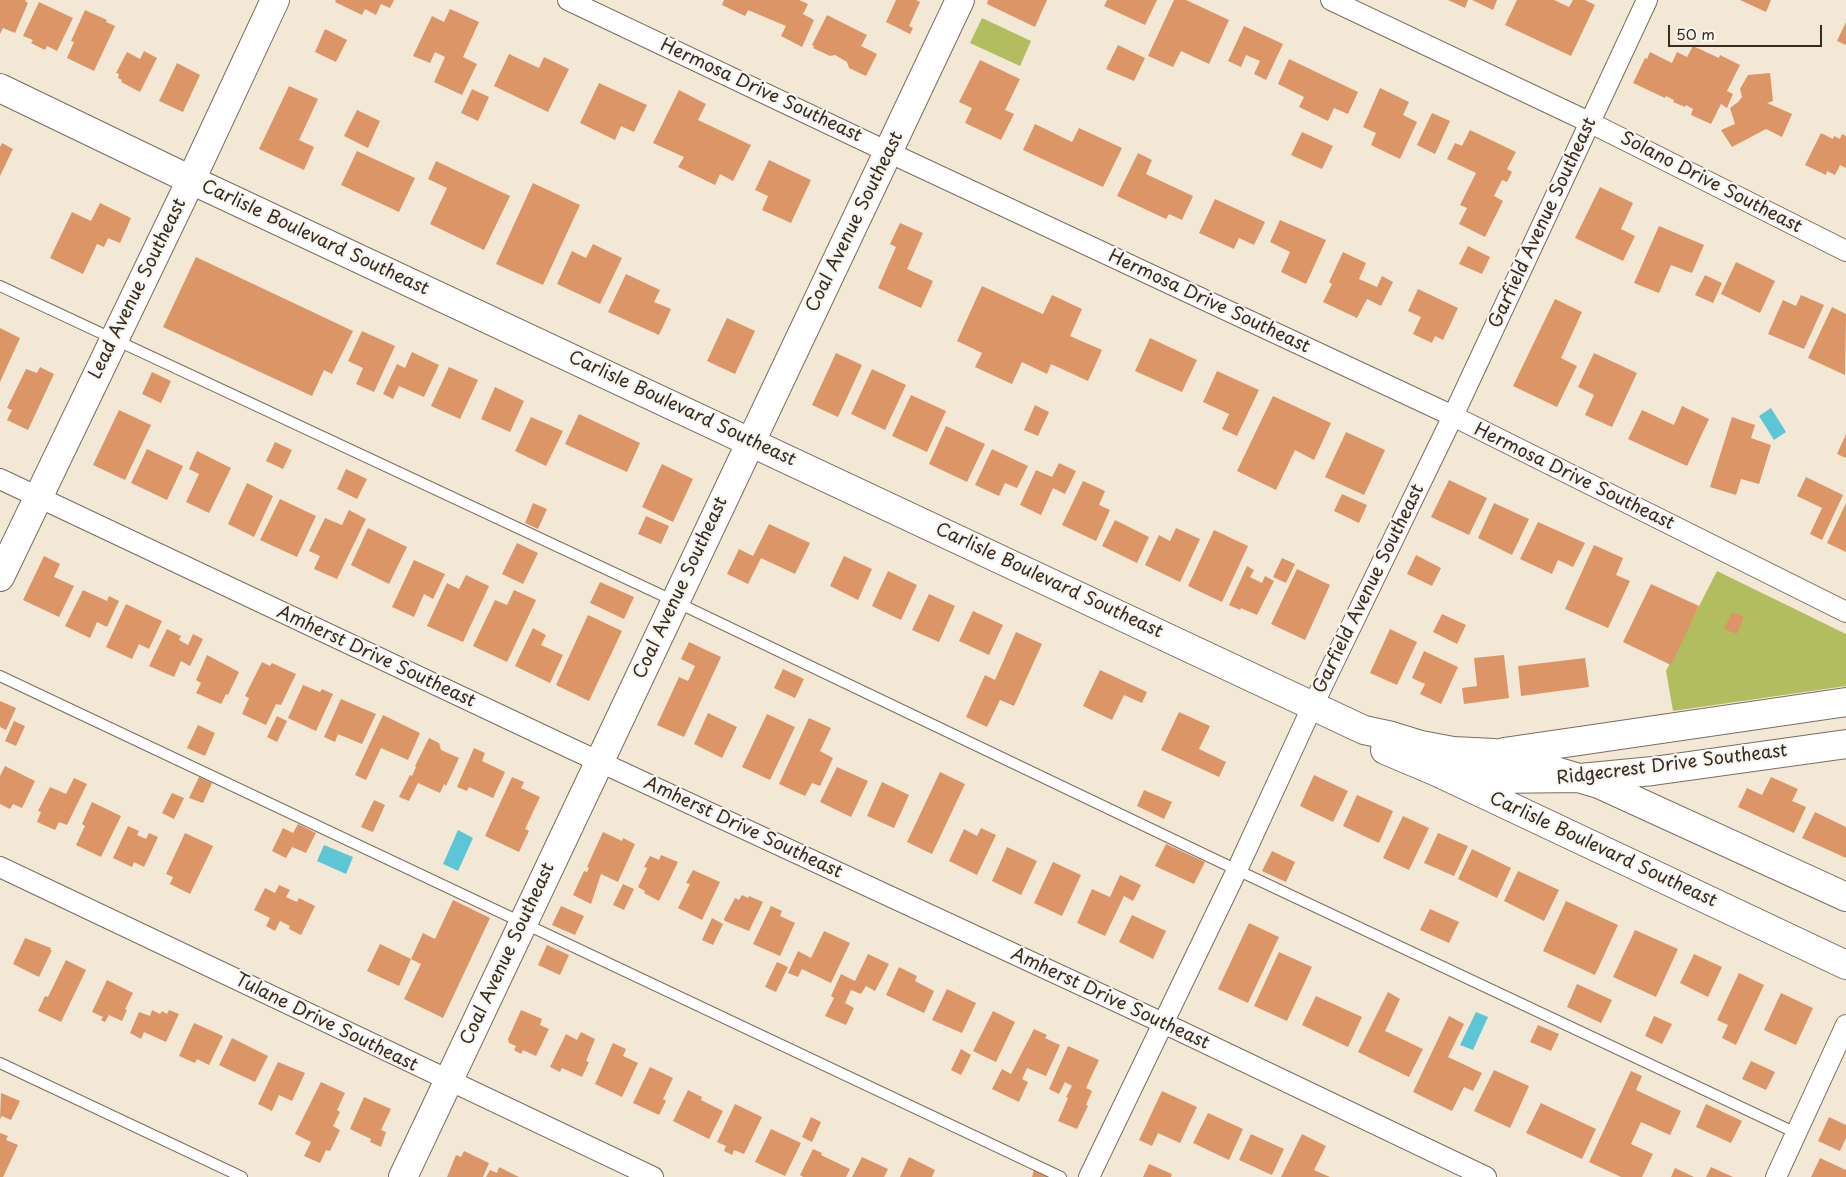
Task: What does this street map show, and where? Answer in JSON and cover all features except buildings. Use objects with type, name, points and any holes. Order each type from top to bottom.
[{"type":"street","name":"Lead Avenue Southeast","points":[[0,577],[191,180],[275,0]]},
{"type":"street","name":"Hermosa Drive Southeast","points":[[568,0],[1453,416],[1846,612]]},
{"type":"street","name":"Coal Avenue Southeast","points":[[403,1177],[960,0]]},
{"type":"street","name":"Solano Drive Southeast","points":[[1331,0],[1591,122],[1846,251]]},
{"type":"street","name":"Garfield Avenue Southeast","points":[[1089,1177],[1237,870],[1313,705],[1453,416],[1647,0]]},
{"type":"street","name":"Carlisle Boulevard Southeast","points":[[0,88],[191,180],[1364,730],[1421,745],[1453,751],[1494,753],[1599,784],[1846,897]]},
{"type":"street","name":"Amherst Drive Southeast","points":[[0,480],[1162,1023],[1486,1177]]},
{"type":"street","name":"Ridgecrest Drive Southeast","points":[[1494,753],[1846,702]]},
{"type":"street","name":"Carlisle Boulevard Southeast","points":[[1364,730],[1385,750],[1437,772],[1846,965]]},
{"type":"street","name":"Ridgecrest Drive Southeast","points":[[1437,772],[1489,780],[1580,778],[1653,771],[1846,744]]},
{"type":"street","points":[[1653,771],[1654,792],[1661,804],[1689,825]]},
{"type":"street","name":"Tulane Drive Southeast","points":[[0,867],[653,1177]]},
{"type":"street","points":[[1776,1177],[1846,1025]]},
{"type":"lane","points":[[0,286],[674,601],[1237,870],[1796,1132]]},
{"type":"lane","points":[[0,676],[1061,1177]]},
{"type":"lane","points":[[0,1063],[242,1177]]},
{"type":"green space","points":[[982,18],[1031,41],[1020,66],[970,43]]},
{"type":"green space","points":[[1717,571],[1846,634],[1846,686],[1673,711],[1666,671]]},
{"type":"water","points":[[1771,408],[1786,432],[1774,440],[1759,416]]},
{"type":"water","points":[[458,830],[473,838],[458,871],[443,864]]},
{"type":"water","points":[[324,845],[353,857],[346,874],[317,861]]},
{"type":"water","points":[[1476,1012],[1488,1017],[1473,1050],[1460,1045]]}]
